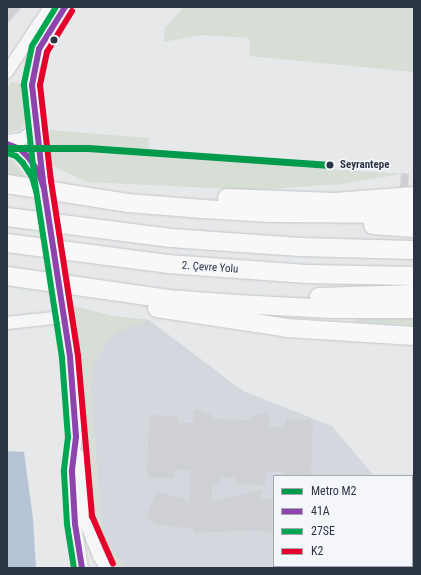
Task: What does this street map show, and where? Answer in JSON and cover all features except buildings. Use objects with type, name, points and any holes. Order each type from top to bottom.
[{"type":"highway","points":[[7,184],[128,202],[270,213],[414,214]]},
{"type":"highway","points":[[128,202],[185,197],[310,202],[414,196]]},
{"type":"highway","points":[[270,213],[298,218],[414,228]]},
{"type":"highway","points":[[7,217],[171,238],[300,247],[414,250]]},
{"type":"highway","name":"2. Çevre Yolu","points":[[7,243],[168,264],[307,274],[414,276]]},
{"type":"highway","points":[[14,277],[128,292],[168,299],[277,307],[414,309]]},
{"type":"highway","points":[[14,277],[66,293],[287,328],[414,336]]},
{"type":"highway","points":[[128,292],[268,298],[414,294]]},
{"type":"street","points":[[7,72],[50,7]]},
{"type":"street","points":[[65,7],[46,35],[35,61],[32,85],[43,182],[70,357],[84,518],[99,556],[106,568]]},
{"type":"street","points":[[7,143],[22,139],[37,128]]},
{"type":"street","points":[[7,143],[20,149],[29,158],[43,182]]},
{"type":"street","points":[[7,323],[63,317]]},
{"type":"street","points":[[76,437],[72,472],[75,524],[82,568]]},
{"type":"shaded area","points":[[184,7],[414,7],[414,72],[249,56],[250,41],[248,38],[203,35],[163,42],[165,28]]},
{"type":"shaded area","points":[[11,82],[23,84],[28,118],[20,130],[7,132],[7,87]]},
{"type":"shaded area","points":[[48,130],[149,138],[148,156],[402,174],[342,184],[254,190],[87,182],[50,165],[45,145]]},
{"type":"shaded area","points":[[7,157],[14,161],[26,177],[7,174]]},
{"type":"shaded area","points":[[73,306],[112,316],[149,320],[243,391],[332,426],[373,475],[273,475],[273,567],[413,567],[413,544],[414,568],[117,568],[100,540],[92,501]]},
{"type":"shaded area","points":[[73,306],[112,316],[149,320],[123,330],[107,341],[92,369],[91,389],[102,524],[106,539],[125,568],[117,568],[100,540],[92,501]]},
{"type":"shaded area","points":[[414,315],[414,325],[354,322],[362,316]]},
{"type":"water","points":[[7,451],[24,452],[33,519],[36,568],[7,568]]},
{"type":"metro line","name":"M2","points":[[7,148],[88,148],[330,165]]},
{"type":"transit line","name":"27SE","points":[[56,7],[32,46],[24,85],[35,183],[62,358],[68,437],[64,472],[67,524],[74,568]]},
{"type":"transit line","name":"41A","points":[[65,7],[39,49],[32,85],[43,182],[70,357],[76,437],[72,472],[75,524],[82,568]]},
{"type":"transit line","name":"K2","points":[[72,11],[47,52],[40,85],[51,181],[78,356],[92,516],[113,564]]},
{"type":"transit line","name":"41A","points":[[7,144],[20,149],[29,158],[39,173],[44,188]]},
{"type":"transit line","name":"27SE","points":[[7,153],[16,156],[23,163],[32,177],[36,191]]},
{"type":"place","name":"Seyrantepe","points":[[330,165]]}]
